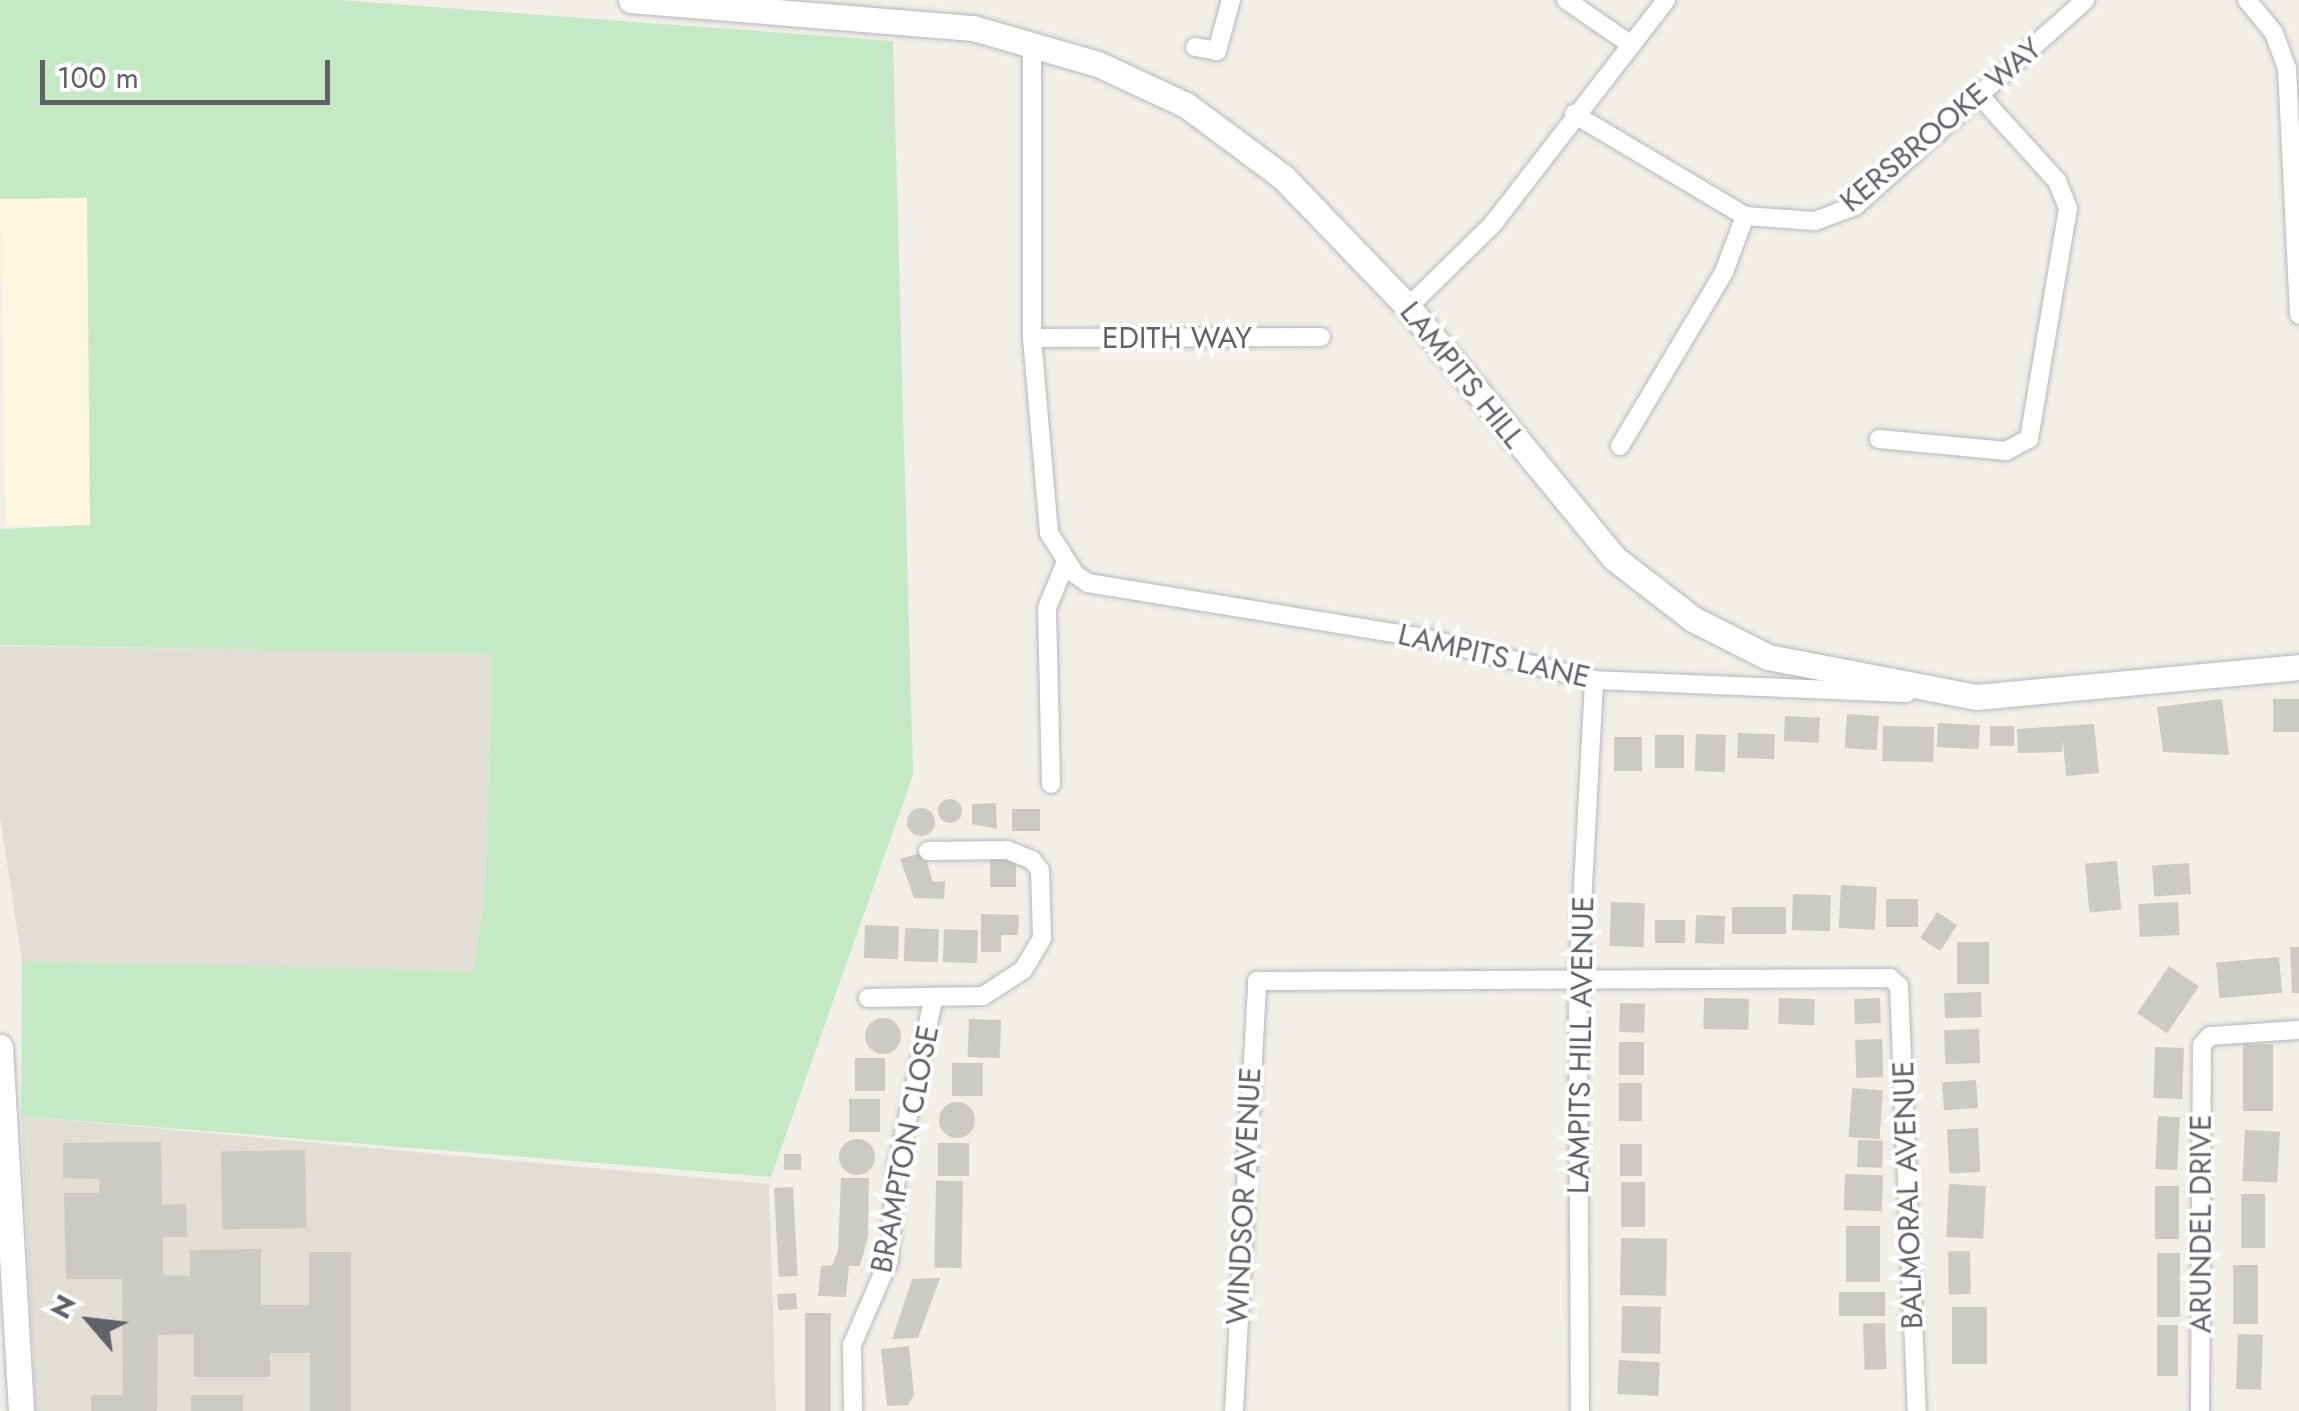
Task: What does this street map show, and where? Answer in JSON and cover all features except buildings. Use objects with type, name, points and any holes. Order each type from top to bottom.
[{"type":"main road","name":"LAMPITS HILL","points":[[631,0],[916,19],[1032,43],[1138,80],[1235,139],[1283,177],[1408,307],[1585,529],[1662,597],[1768,657],[1936,694],[2026,696],[2299,667]]},
{"type":"main road","points":[[0,1047],[21,1411]]},
{"type":"street","points":[[1196,48],[1217,51],[1230,0]]},
{"type":"street","points":[[1566,0],[1626,42]]},
{"type":"street","points":[[1408,307],[1493,224],[1626,42],[1666,0]]},
{"type":"street","name":"KERSBROOKE WAY","points":[[1574,114],[1746,216],[1795,224],[1837,216],[1980,96],[2085,0]]},
{"type":"street","points":[[2247,0],[2274,33],[2293,68],[2299,314]]},
{"type":"street","points":[[1032,43],[1032,338],[1049,533],[1066,562],[1047,608],[1052,784]]},
{"type":"street","points":[[1878,439],[2006,452],[2029,438],[2068,208],[2057,181],[1980,96]]},
{"type":"street","points":[[1620,446],[1724,272],[1746,216]]},
{"type":"street","name":"EDITH WAY","points":[[1032,338],[1322,337]]},
{"type":"street","name":"LAMPITS LANE","points":[[1066,562],[1088,583],[1424,638],[1594,680],[1936,694]]},
{"type":"street","name":"LAMPITS HILL AVENUE","points":[[1580,1411],[1578,979],[1594,680]]},
{"type":"street","name":"BRAMPTON CLOSE","points":[[868,998],[932,1000],[982,996],[1014,978],[1036,954],[1044,914],[1040,870],[1022,853],[928,851]]},
{"type":"street","name":"BALMORAL AVENUE","points":[[1578,979],[1897,980],[1917,1411]]},
{"type":"street","name":"WINDSOR AVENUE","points":[[1234,1411],[1256,981],[1578,979]]},
{"type":"street","name":"BRAMPTON CLOSE","points":[[853,1411],[852,1345],[889,1260],[897,1167],[932,1000]]},
{"type":"street","name":"ARUNDEL DRIVE","points":[[2200,1411],[2205,1038],[2299,1030]]},
{"type":"shaded area","points":[[87,197],[93,525],[6,526],[0,199]]},
{"type":"shaded area","points":[[0,646],[492,653],[485,894],[473,971],[23,969],[0,816]]},
{"type":"shaded area","points":[[21,1116],[769,1184],[776,1411],[36,1411]]},
{"type":"green space","points":[[0,0],[339,0],[893,41],[913,775],[771,1177],[21,1116],[22,961],[473,971],[485,894],[492,654],[0,645],[0,529],[90,525],[87,198],[0,199]]}]
